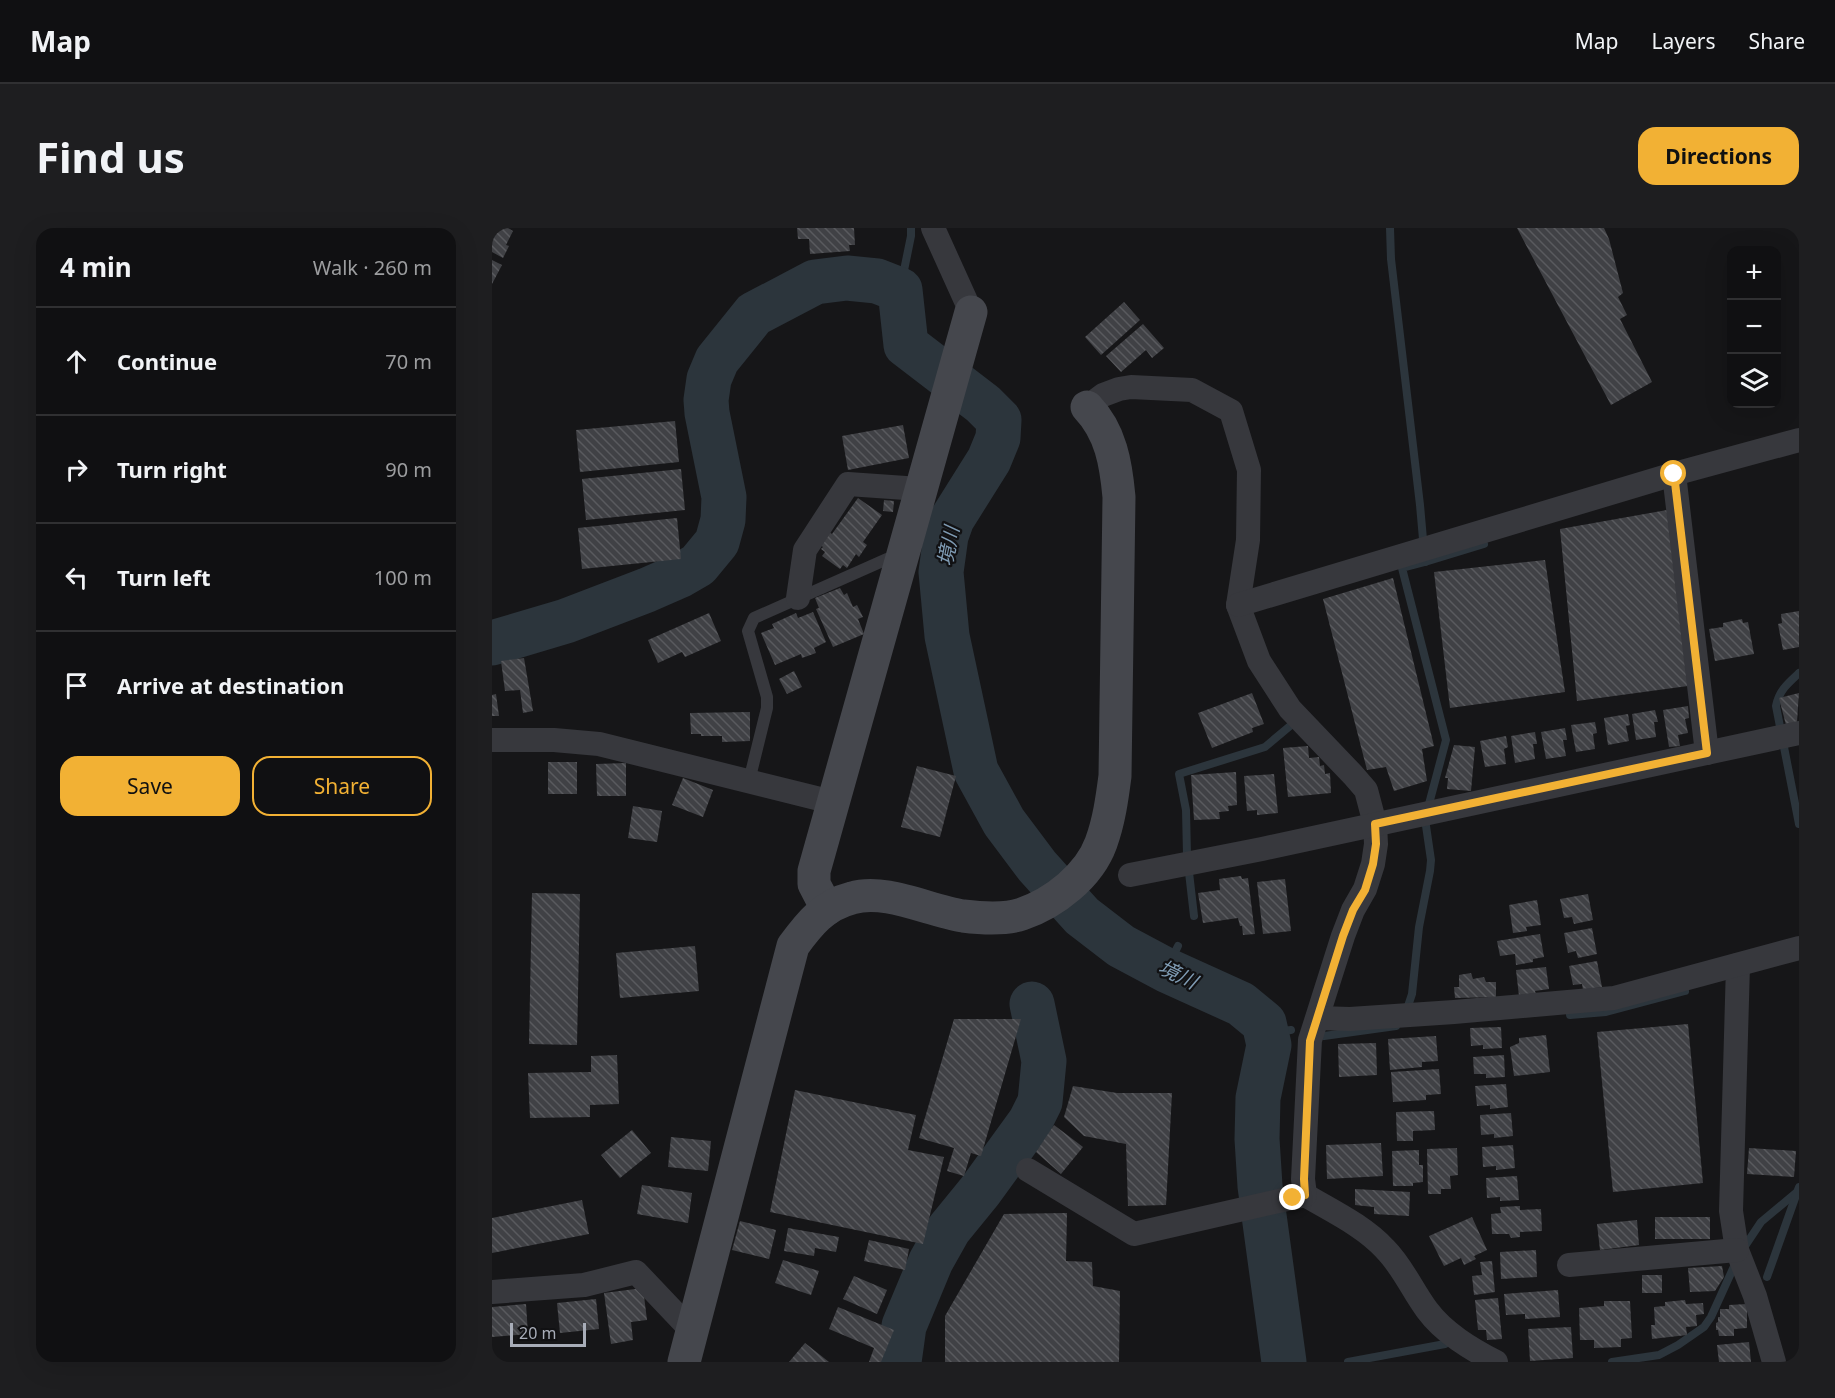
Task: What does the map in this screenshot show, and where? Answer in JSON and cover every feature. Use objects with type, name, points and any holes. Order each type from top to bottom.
[{"type":"street","points":[[827,909],[814,884],[814,871],[970,312],[933,228]]},
{"type":"street","points":[[684,1362],[794,946],[808,925],[837,903],[866,895],[963,916],[1020,915],[1040,905],[1079,878],[1101,844],[1108,821],[1115,776],[1119,497],[1116,467],[1110,443],[1102,425],[1087,407],[1103,395],[1119,389],[1131,387],[1192,390],[1231,411],[1249,470],[1248,540],[1239,605],[1259,661],[1290,709],[1366,790],[1375,824],[1376,844],[1373,864],[1365,890],[1353,910],[1343,936],[1310,1041],[1307,1062],[1304,1179],[1299,1196]]},
{"type":"street","points":[[1239,605],[1674,474],[1799,440]]},
{"type":"street","points":[[1674,474],[1707,753]]},
{"type":"street","points":[[798,598],[805,550],[848,484],[920,489]]},
{"type":"street","points":[[1130,875],[1799,733]]},
{"type":"street","points":[[492,740],[554,740],[599,744],[832,802]]},
{"type":"street","points":[[1318,1018],[1350,1019],[1454,1012],[1614,998],[1799,948]]},
{"type":"street","points":[[1738,965],[1731,1211],[1737,1250],[1755,1296],[1774,1362]]},
{"type":"street","points":[[1028,1170],[1134,1234],[1299,1196],[1362,1230],[1384,1247],[1403,1269],[1426,1309],[1438,1322],[1471,1348],[1496,1362]]},
{"type":"street","points":[[1569,1265],[1737,1250]]},
{"type":"street","points":[[492,1292],[584,1285],[636,1272],[692,1330]]},
{"type":"lane","points":[[749,781],[767,708],[748,631],[754,618],[887,559],[901,557]]},
{"type":"building","points":[[492,228],[508,228],[513,231],[503,258],[492,252]]},
{"type":"building","points":[[797,228],[854,228],[855,245],[849,245],[850,251],[810,254],[809,239],[798,239]]},
{"type":"building","points":[[1517,228],[1604,228],[1623,293],[1618,297],[1627,315],[1620,319],[1652,382],[1611,405]]},
{"type":"building","points":[[492,260],[502,265],[492,284]]},
{"type":"building","points":[[1124,302],[1140,320],[1101,355],[1085,337]]},
{"type":"building","points":[[1143,324],[1164,348],[1152,358],[1146,350],[1121,372],[1106,356]]},
{"type":"building","points":[[675,421],[679,462],[580,472],[576,430]]},
{"type":"building","points":[[903,425],[909,458],[848,470],[842,436]]},
{"type":"building","points":[[681,469],[685,510],[586,520],[582,479]]},
{"type":"building","points":[[858,498],[882,515],[863,542],[867,545],[859,557],[856,554],[847,568],[843,565],[840,569],[822,556],[825,552],[820,545],[829,532],[832,534]]},
{"type":"building","points":[[884,500],[894,501],[893,512],[883,511]]},
{"type":"building","points":[[1667,510],[1688,686],[1577,701],[1560,529]]},
{"type":"building","points":[[677,518],[681,559],[582,569],[578,528]]},
{"type":"building","points":[[1545,560],[1565,692],[1450,708],[1434,572]]},
{"type":"building","points":[[1393,578],[1434,746],[1422,749],[1427,781],[1394,791],[1386,767],[1367,770],[1323,599]]},
{"type":"building","points":[[840,588],[844,595],[847,593],[853,607],[857,605],[863,617],[858,619],[864,634],[833,647],[816,609],[819,608],[815,598]]},
{"type":"building","points":[[1799,611],[1799,647],[1783,650],[1778,624],[1782,623],[1781,614]]},
{"type":"building","points":[[813,612],[826,642],[814,648],[816,653],[802,658],[801,654],[775,665],[761,633],[774,628],[772,624],[796,613],[798,618]]},
{"type":"building","points":[[709,613],[721,641],[685,657],[682,652],[658,663],[648,640]]},
{"type":"building","points":[[1742,619],[1743,623],[1748,622],[1754,654],[1715,661],[1709,629],[1723,627],[1723,623]]},
{"type":"building","points":[[524,658],[533,711],[523,713],[520,690],[505,691],[501,661]]},
{"type":"building","points":[[794,671],[802,687],[787,694],[779,679]]},
{"type":"building","points":[[1252,693],[1264,724],[1252,728],[1253,732],[1212,748],[1198,713]]},
{"type":"building","points":[[1799,693],[1797,722],[1786,725],[1779,698]]},
{"type":"building","points":[[496,694],[499,716],[492,716],[492,695]]},
{"type":"building","points":[[1688,706],[1689,718],[1685,719],[1688,733],[1678,735],[1680,746],[1669,747],[1663,710]]},
{"type":"building","points":[[1655,710],[1658,722],[1654,722],[1656,737],[1636,740],[1632,714]]},
{"type":"building","points":[[750,712],[750,741],[722,742],[722,736],[691,734],[690,713]]},
{"type":"building","points":[[1628,714],[1630,725],[1626,726],[1629,741],[1608,745],[1604,718]]},
{"type":"building","points":[[1595,722],[1597,733],[1593,734],[1595,749],[1576,752],[1571,725]]},
{"type":"building","points":[[1565,728],[1567,740],[1563,740],[1566,756],[1546,759],[1541,732]]},
{"type":"building","points":[[1535,732],[1537,744],[1533,744],[1535,759],[1515,763],[1511,736]]},
{"type":"building","points":[[1506,736],[1508,747],[1504,749],[1506,764],[1485,767],[1480,741]]},
{"type":"building","points":[[1454,745],[1475,747],[1471,791],[1447,789],[1448,778],[1445,778]]},
{"type":"building","points":[[1308,746],[1309,758],[1319,757],[1320,766],[1324,765],[1325,774],[1330,773],[1331,793],[1288,797],[1283,748]]},
{"type":"building","points":[[548,762],[577,762],[577,794],[548,794]]},
{"type":"building","points":[[626,763],[626,796],[597,796],[596,764]]},
{"type":"building","points":[[917,766],[956,776],[940,837],[901,827]]},
{"type":"building","points":[[1236,772],[1237,805],[1228,806],[1229,811],[1219,812],[1220,819],[1194,820],[1191,775]]},
{"type":"building","points":[[1274,774],[1278,813],[1257,815],[1257,810],[1247,811],[1244,776]]},
{"type":"building","points":[[683,778],[713,790],[703,817],[672,805]]},
{"type":"building","points":[[633,806],[662,811],[657,842],[628,838]]},
{"type":"building","points":[[1241,876],[1242,879],[1248,878],[1255,934],[1243,935],[1238,918],[1203,923],[1198,893],[1220,890],[1219,879]]},
{"type":"building","points":[[1285,879],[1291,931],[1263,934],[1257,882]]},
{"type":"building","points":[[532,893],[580,894],[577,1045],[529,1044]]},
{"type":"building","points":[[1588,894],[1593,920],[1574,924],[1572,917],[1564,918],[1560,899]]},
{"type":"building","points":[[1537,900],[1541,925],[1526,927],[1527,931],[1513,933],[1509,905]]},
{"type":"building","points":[[1592,928],[1597,954],[1578,958],[1576,951],[1568,953],[1564,933]]},
{"type":"building","points":[[1540,934],[1544,957],[1516,965],[1515,954],[1500,956],[1497,941]]},
{"type":"building","points":[[695,946],[699,991],[620,998],[616,953]]},
{"type":"building","points":[[1597,961],[1602,987],[1583,990],[1582,984],[1573,985],[1569,966]]},
{"type":"building","points":[[1546,967],[1549,989],[1535,991],[1536,994],[1519,996],[1516,970]]},
{"type":"building","points":[[1471,973],[1473,979],[1484,977],[1486,982],[1496,982],[1496,997],[1455,998],[1454,987],[1459,987],[1459,975]]},
{"type":"building","points":[[954,1019],[1021,1019],[981,1156],[971,1153],[964,1176],[947,1171],[954,1148],[919,1138]]},
{"type":"building","points":[[1688,1024],[1703,1183],[1613,1192],[1597,1032]]},
{"type":"building","points":[[1501,1027],[1502,1048],[1483,1049],[1483,1045],[1471,1046],[1470,1028]]},
{"type":"building","points":[[1546,1035],[1550,1072],[1514,1076],[1510,1047],[1519,1043],[1519,1038]]},
{"type":"building","points":[[1436,1036],[1438,1061],[1422,1062],[1422,1067],[1390,1070],[1388,1039]]},
{"type":"building","points":[[1376,1043],[1377,1075],[1339,1077],[1338,1044]]},
{"type":"building","points":[[617,1055],[619,1104],[590,1105],[590,1117],[530,1118],[528,1073],[591,1072],[591,1056]]},
{"type":"building","points":[[1504,1055],[1505,1077],[1486,1078],[1486,1074],[1474,1074],[1473,1057]]},
{"type":"building","points":[[1439,1069],[1441,1094],[1426,1095],[1426,1100],[1393,1102],[1391,1072]]},
{"type":"building","points":[[1506,1084],[1508,1107],[1490,1109],[1490,1105],[1477,1106],[1475,1086]]},
{"type":"building","points":[[1073,1086],[1117,1093],[1172,1093],[1166,1205],[1128,1206],[1126,1144],[1084,1136],[1064,1117]]},
{"type":"building","points":[[795,1090],[916,1115],[908,1150],[944,1157],[923,1244],[770,1212]]},
{"type":"building","points":[[1434,1111],[1435,1130],[1413,1131],[1413,1141],[1397,1141],[1396,1112]]},
{"type":"building","points":[[1511,1113],[1513,1136],[1494,1138],[1494,1134],[1481,1135],[1480,1115]]},
{"type":"building","points":[[1054,1125],[1083,1147],[1061,1174],[1036,1152]]},
{"type":"building","points":[[632,1130],[651,1153],[620,1178],[601,1155]]},
{"type":"building","points":[[671,1137],[711,1141],[708,1171],[668,1167]]},
{"type":"building","points":[[1381,1143],[1383,1176],[1327,1179],[1326,1145]]},
{"type":"building","points":[[1513,1145],[1515,1168],[1496,1170],[1496,1166],[1483,1167],[1482,1147]]},
{"type":"building","points":[[1457,1148],[1458,1175],[1450,1176],[1451,1189],[1441,1189],[1441,1194],[1428,1194],[1427,1149]]},
{"type":"building","points":[[1749,1148],[1796,1151],[1794,1177],[1747,1174]]},
{"type":"building","points":[[1419,1150],[1419,1165],[1423,1165],[1423,1182],[1413,1183],[1413,1186],[1393,1186],[1392,1151]]},
{"type":"building","points":[[1517,1176],[1519,1200],[1500,1201],[1500,1197],[1487,1198],[1486,1178]]},
{"type":"building","points":[[642,1185],[692,1193],[688,1223],[637,1214]]},
{"type":"building","points":[[1355,1189],[1410,1192],[1409,1216],[1374,1214],[1374,1207],[1355,1205]]},
{"type":"building","points":[[582,1200],[589,1234],[492,1253],[492,1218]]},
{"type":"building","points":[[1520,1206],[1520,1210],[1541,1209],[1542,1231],[1520,1232],[1520,1237],[1511,1238],[1509,1234],[1492,1234],[1491,1214],[1501,1213],[1500,1207]]},
{"type":"building","points":[[1067,1213],[1066,1261],[1092,1262],[1093,1286],[1120,1291],[1119,1362],[945,1362],[945,1316],[1004,1214]]},
{"type":"building","points":[[1472,1217],[1487,1250],[1474,1256],[1476,1259],[1464,1265],[1461,1258],[1444,1266],[1429,1236]]},
{"type":"building","points":[[1655,1217],[1710,1217],[1710,1239],[1655,1239]]},
{"type":"building","points":[[1637,1220],[1639,1245],[1600,1250],[1597,1224]]},
{"type":"building","points":[[740,1221],[776,1230],[769,1259],[732,1250]]},
{"type":"building","points":[[788,1228],[839,1237],[836,1252],[815,1248],[814,1256],[784,1251]]},
{"type":"building","points":[[869,1240],[909,1249],[905,1270],[864,1261]]},
{"type":"building","points":[[1536,1250],[1537,1277],[1501,1279],[1500,1252]]},
{"type":"building","points":[[783,1260],[819,1271],[811,1295],[775,1283]]},
{"type":"building","points":[[1492,1261],[1495,1292],[1474,1295],[1472,1276],[1482,1275],[1480,1262]]},
{"type":"building","points":[[1722,1266],[1724,1277],[1715,1291],[1690,1292],[1688,1268]]},
{"type":"building","points":[[1642,1275],[1662,1275],[1662,1293],[1642,1293]]},
{"type":"building","points":[[854,1276],[887,1290],[877,1314],[843,1299]]},
{"type":"building","points":[[643,1288],[647,1320],[631,1322],[633,1340],[611,1344],[604,1293]]},
{"type":"building","points":[[1558,1290],[1560,1317],[1525,1319],[1525,1314],[1506,1315],[1504,1294]]},
{"type":"building","points":[[1498,1298],[1502,1339],[1487,1340],[1486,1330],[1478,1330],[1475,1300]]},
{"type":"building","points":[[596,1299],[599,1329],[560,1333],[557,1303]]},
{"type":"building","points":[[1685,1300],[1686,1304],[1703,1303],[1704,1314],[1696,1315],[1697,1326],[1686,1327],[1687,1335],[1652,1339],[1651,1325],[1655,1325],[1654,1307],[1665,1306],[1665,1302]]},
{"type":"building","points":[[1604,1301],[1630,1301],[1632,1338],[1621,1339],[1621,1347],[1594,1348],[1594,1340],[1580,1340],[1579,1308],[1604,1306]]},
{"type":"building","points":[[526,1304],[528,1334],[492,1337],[492,1307]]},
{"type":"building","points":[[1747,1304],[1747,1328],[1734,1329],[1734,1336],[1719,1336],[1716,1323],[1720,1317],[1720,1309],[1729,1309],[1729,1305]]},
{"type":"building","points":[[838,1307],[894,1330],[881,1362],[869,1362],[874,1348],[829,1329]]},
{"type":"building","points":[[1571,1327],[1573,1358],[1530,1361],[1528,1329]]},
{"type":"building","points":[[1749,1342],[1751,1362],[1719,1362],[1717,1345]]},
{"type":"building","points":[[805,1343],[829,1362],[789,1362]]},
{"type":"waterway","points":[[900,290],[911,228]]},
{"type":"waterway","points":[[1390,228],[1391,259],[1425,562],[1402,568],[1446,740],[1425,819],[1431,860],[1430,871],[1419,927],[1412,994],[1406,1012]]},
{"type":"waterway","name":"境川","points":[[492,643],[566,621],[679,576],[698,565],[717,542],[723,520],[724,497],[707,413],[709,379],[717,360],[754,314],[815,282],[847,278],[877,281],[900,290],[906,345],[983,404],[999,420],[998,438],[989,460],[952,519],[946,536],[941,572],[947,636],[976,771],[1004,822],[1037,866],[1082,916],[1121,946],[1166,970],[1241,1004],[1264,1023],[1269,1045],[1258,1098],[1257,1139],[1260,1186],[1284,1362]]},
{"type":"waterway","points":[[1425,562],[1484,544]]},
{"type":"waterway","points":[[1799,673],[1784,688],[1776,706],[1799,824]]},
{"type":"waterway","points":[[1194,916],[1187,855],[1186,810],[1179,774],[1265,747],[1290,726]]},
{"type":"waterway","points":[[1166,970],[1178,946]]},
{"type":"waterway","points":[[1570,1015],[1606,1012],[1685,991]]},
{"type":"waterway","name":"境川","points":[[899,1362],[904,1326],[931,1261],[949,1229],[1030,1122],[1040,1102],[1044,1061],[1032,1004]]},
{"type":"waterway","points":[[1324,1036],[1396,1026]]},
{"type":"waterway","points":[[1266,1033],[1291,1030]]},
{"type":"waterway","points":[[1767,1277],[1799,1187]]},
{"type":"waterway","points":[[1743,1249],[1761,1222],[1797,1192]]},
{"type":"waterway","points":[[1612,1362],[1659,1355],[1704,1327],[1711,1317],[1736,1262]]},
{"type":"waterway","points":[[1348,1362],[1445,1344]]},
{"type":"route","points":[[1293,1198],[1305,1195],[1307,1062],[1310,1041],[1331,969],[1353,910],[1365,890],[1373,864],[1376,844],[1375,824],[1707,753],[1674,474]]}]
